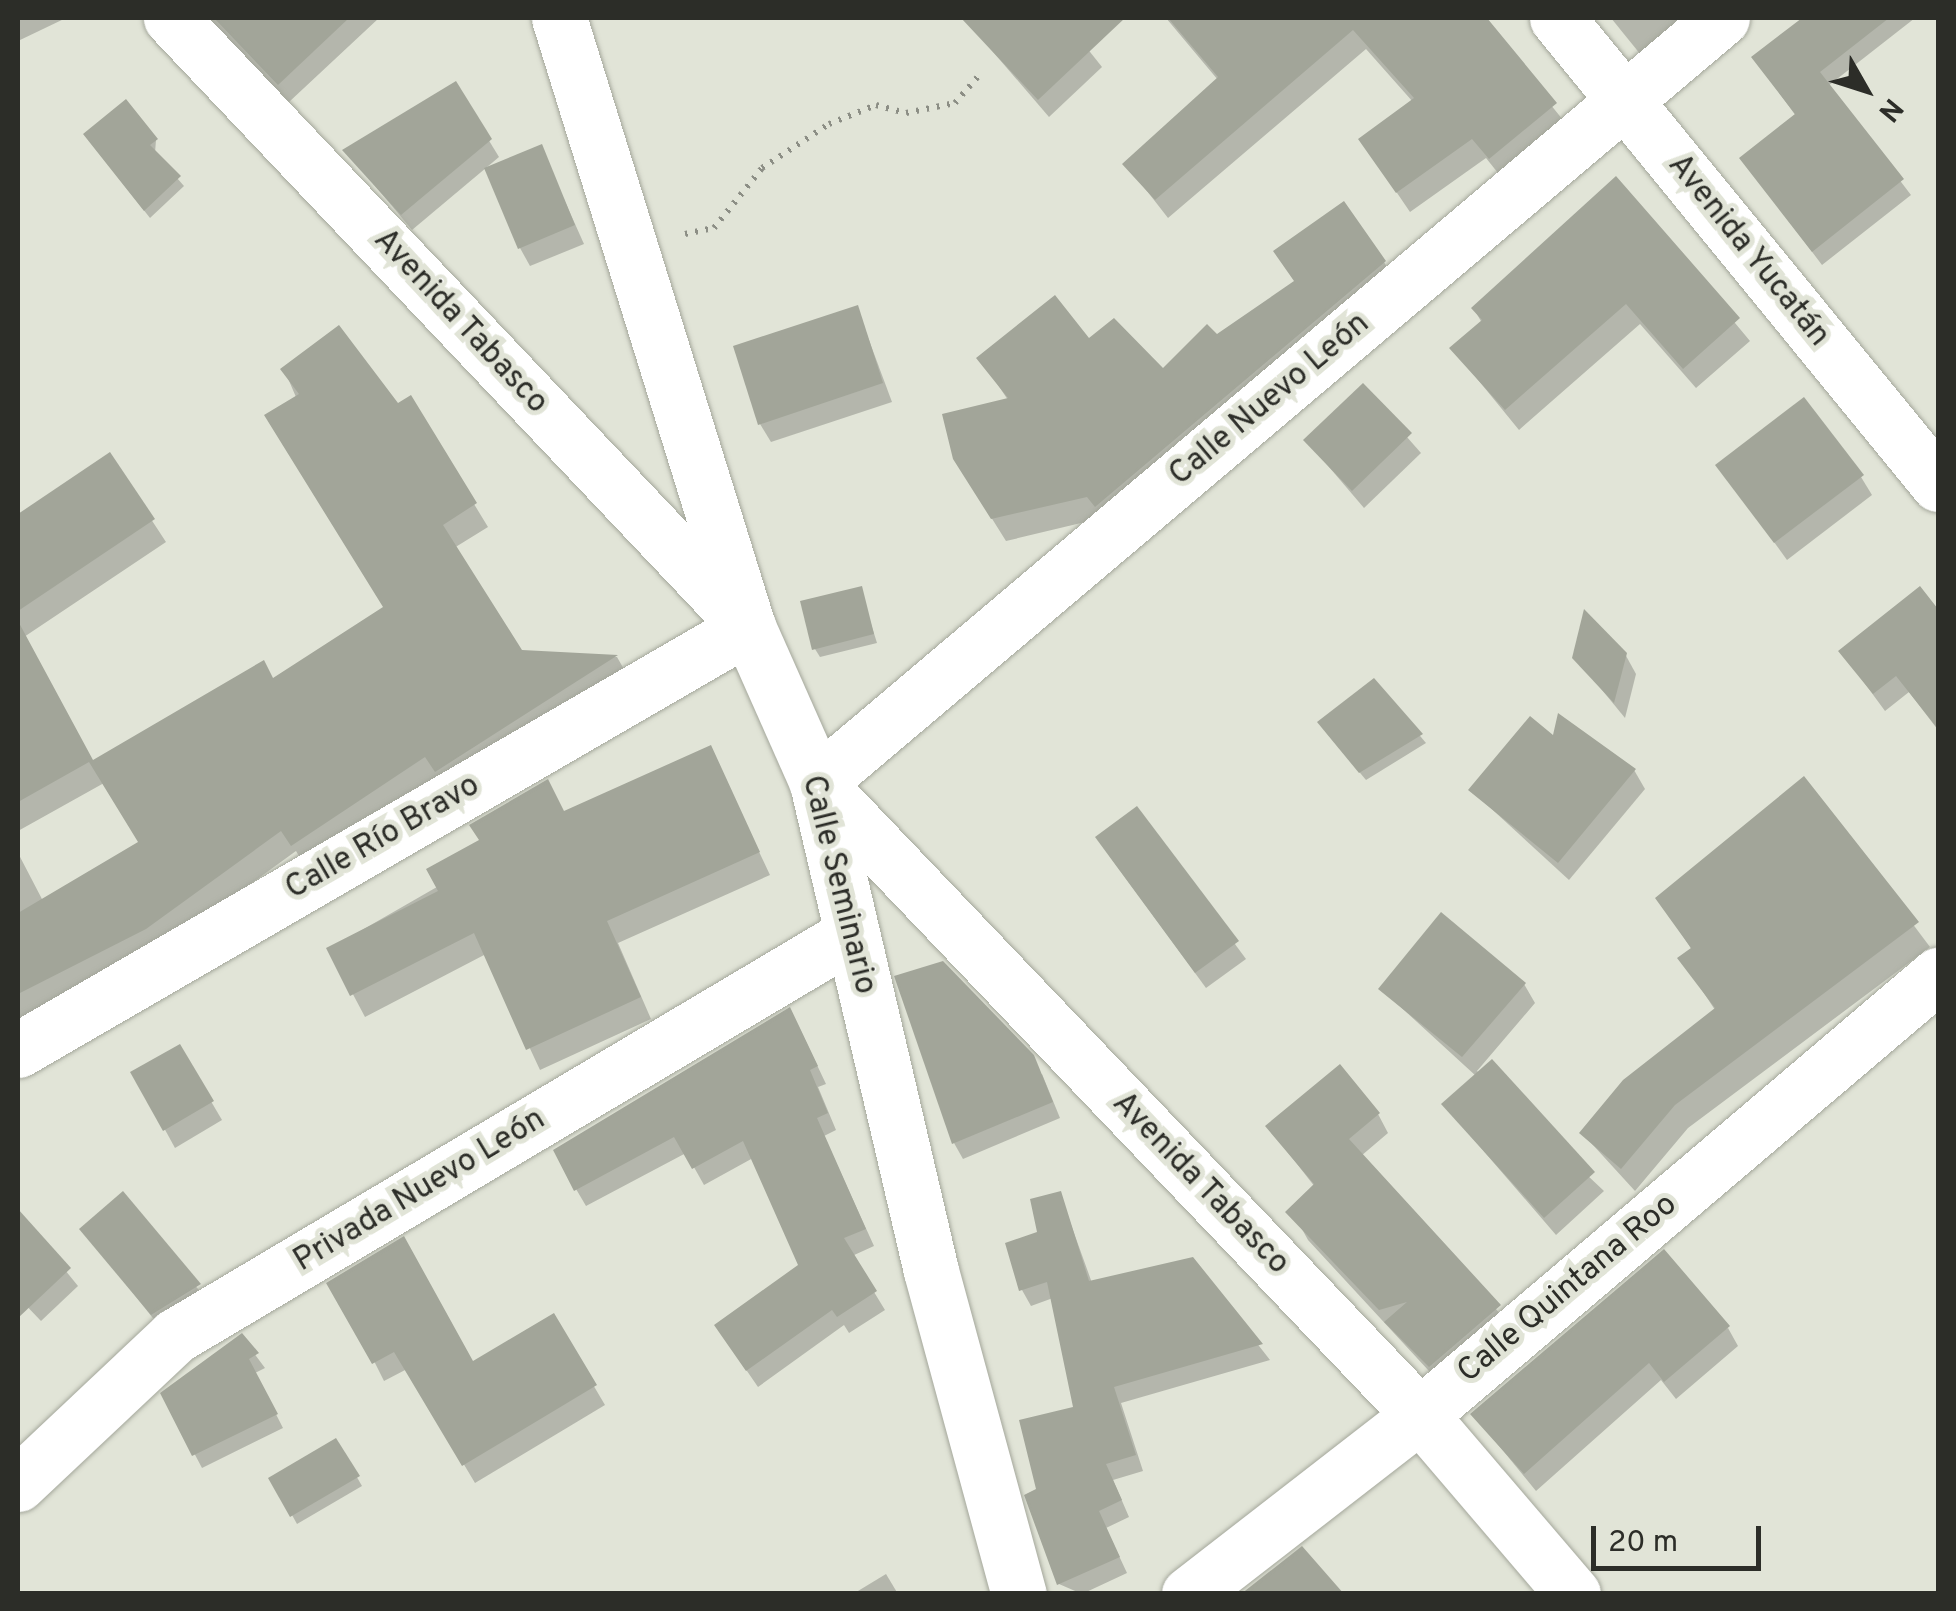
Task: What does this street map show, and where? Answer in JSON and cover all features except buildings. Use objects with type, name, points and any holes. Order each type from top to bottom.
[{"type":"street","name":"Avenida Tabasco","points":[[171,18],[748,627]]},
{"type":"street","name":"Calle Seminario","points":[[559,18],[748,627],[818,782],[850,935],[1019,1594]]},
{"type":"street","name":"Avenida Yucatán","points":[[1557,18],[1938,484]]},
{"type":"street","name":"Calle Nuevo León","points":[[818,782],[1722,18]]},
{"type":"street","name":"Calle Río Bravo","points":[[18,1050],[748,627]]},
{"type":"street","name":"Avenida Tabasco","points":[[818,782],[1420,1415],[1573,1594]]},
{"type":"street","name":"Privada Nuevo León","points":[[18,1484],[175,1336],[850,935]]},
{"type":"street","name":"Calle Quintana Roo","points":[[1189,1594],[1420,1415],[1938,975]]},
{"type":"path","points":[[631,245],[714,228],[762,168],[829,124],[876,106],[906,113],[955,103],[978,77]]}]
